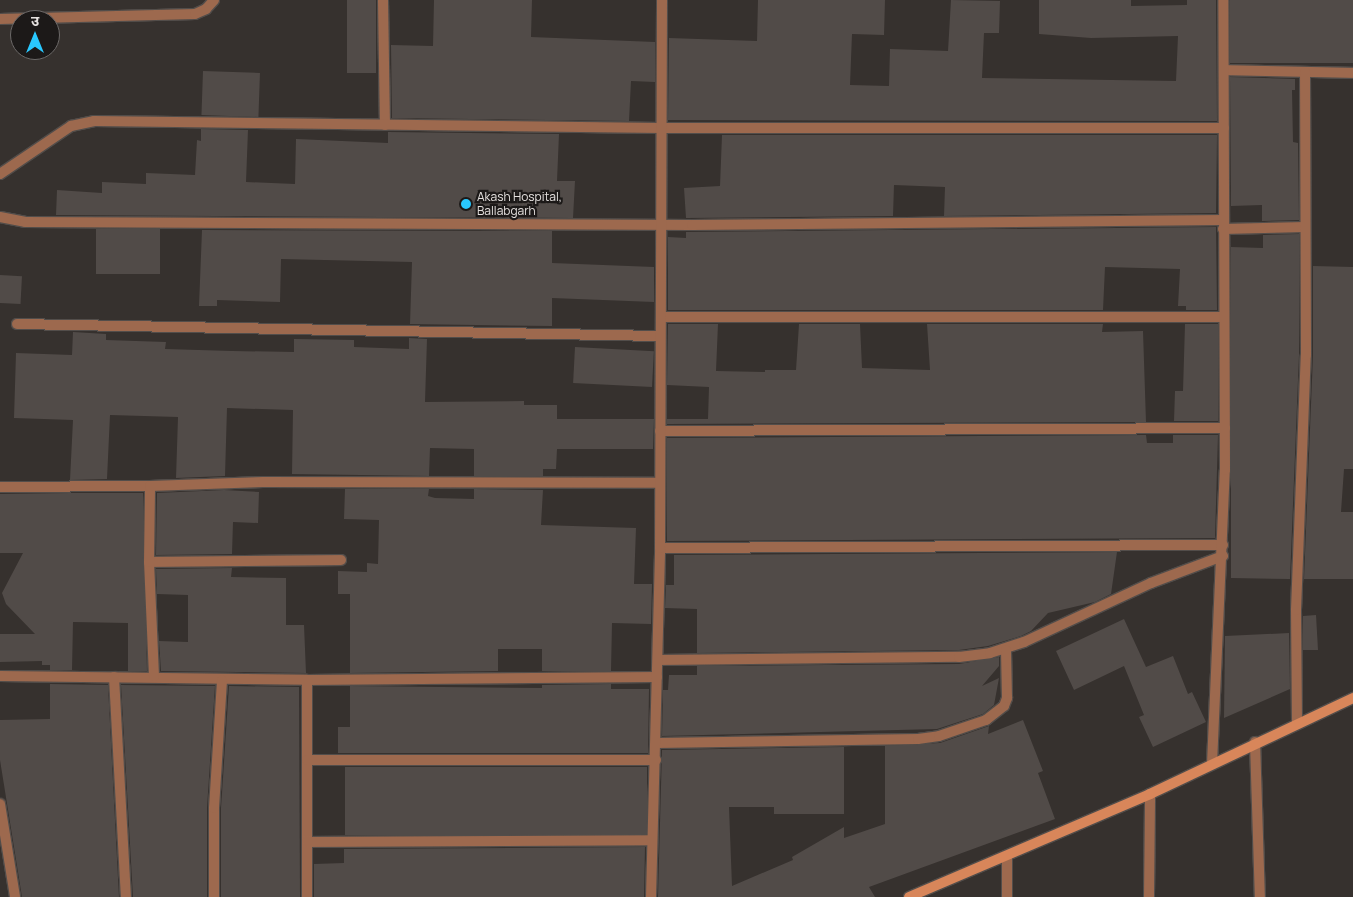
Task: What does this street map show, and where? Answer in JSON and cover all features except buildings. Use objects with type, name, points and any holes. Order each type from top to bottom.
[{"type":"street","points":[[0,19],[195,14],[206,9],[214,0]]},
{"type":"street","points":[[383,0],[385,125]]},
{"type":"street","points":[[651,897],[651,840],[657,743],[660,548],[662,0]]},
{"type":"street","points":[[1212,764],[1223,545],[1225,428],[1222,316],[1223,0]]},
{"type":"street","points":[[1224,70],[1353,73]]},
{"type":"street","points":[[1297,723],[1296,610],[1306,355],[1305,72]]},
{"type":"street","points":[[0,174],[71,126],[94,121],[661,128],[1224,128]]},
{"type":"street","points":[[0,217],[44,222],[1223,224],[1305,227]]},
{"type":"street","points":[[660,316],[1222,316]]},
{"type":"street","points":[[17,324],[660,336]]},
{"type":"street","points":[[660,431],[1225,428]]},
{"type":"street","points":[[0,487],[150,486],[263,482],[660,483]]},
{"type":"street","points":[[150,486],[149,562],[154,676]]},
{"type":"street","points":[[660,548],[1223,545]]},
{"type":"street","points":[[658,660],[959,657],[1006,650],[1151,583],[1222,556]]},
{"type":"street","points":[[149,562],[341,560]]},
{"type":"street","points":[[657,743],[918,739],[939,736],[986,720],[1004,706],[1007,698],[1006,650]]},
{"type":"street","points":[[0,676],[154,676],[222,680],[657,677]]},
{"type":"street","points":[[114,677],[126,897]]},
{"type":"street","points":[[214,897],[214,808],[222,680]]},
{"type":"street","points":[[307,680],[307,897]]},
{"type":"street","points":[[910,897],[1150,794],[1255,742],[1353,698]]},
{"type":"street","points":[[1255,742],[1260,897]]},
{"type":"street","points":[[307,760],[656,760]]},
{"type":"street","points":[[1149,897],[1150,794]]},
{"type":"street","points":[[0,804],[15,897]]},
{"type":"street","points":[[307,842],[651,840]]},
{"type":"street","points":[[1007,857],[1007,897]]},
{"type":"place","name":"Akash Hospital, Ballabgarh","points":[[466,204]]}]
